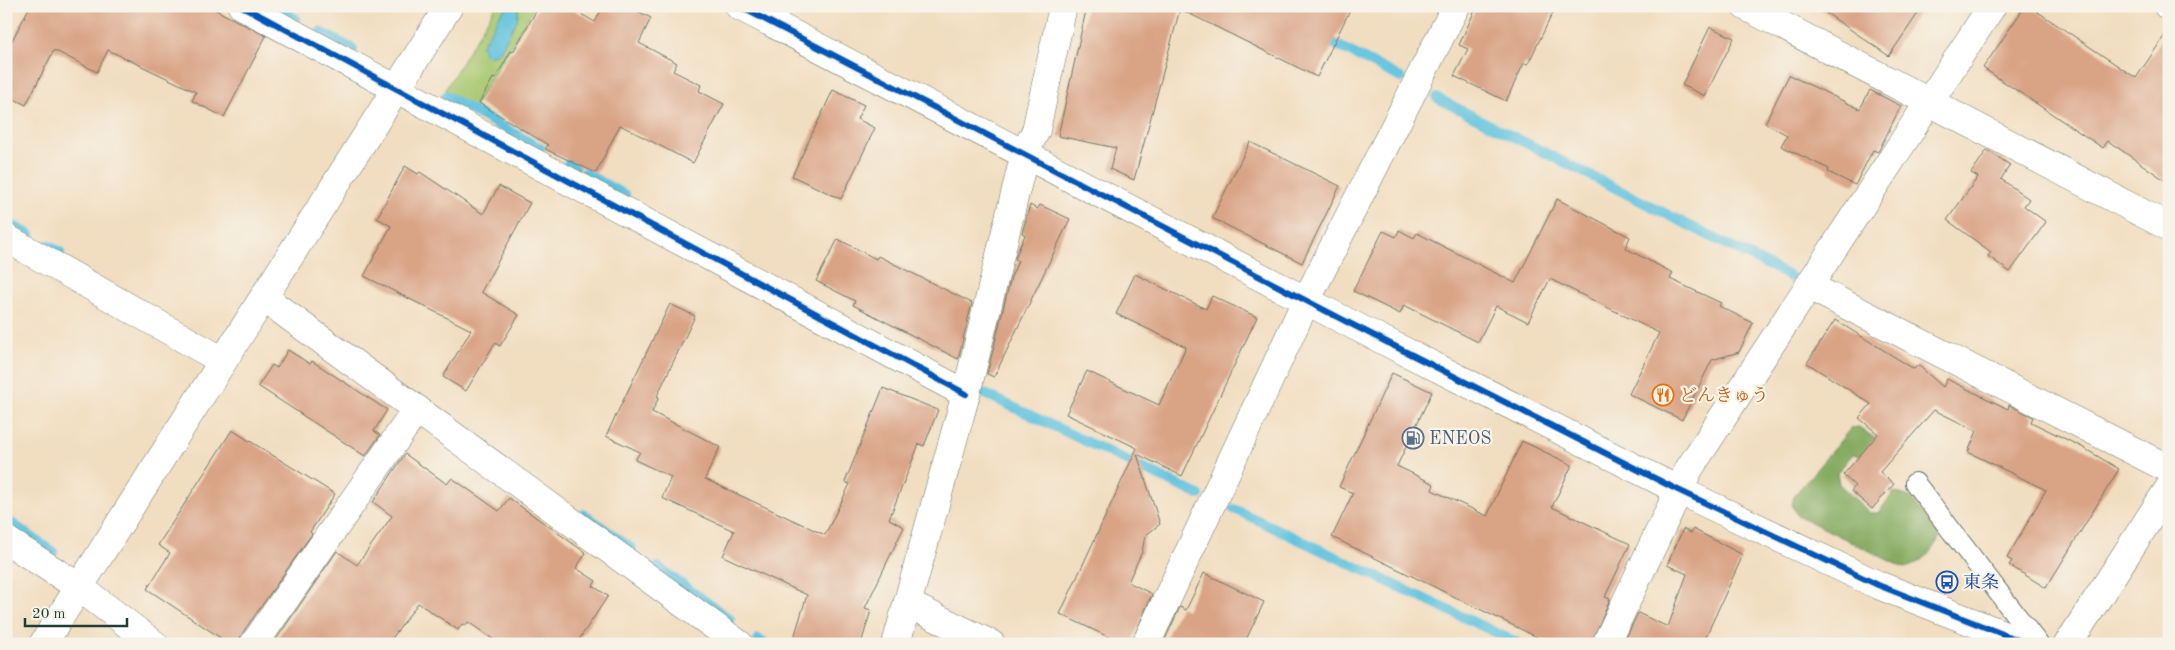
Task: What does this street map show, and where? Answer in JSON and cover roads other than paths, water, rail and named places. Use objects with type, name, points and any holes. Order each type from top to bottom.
[{"type":"street","points":[[242,6],[966,394]]},
{"type":"street","points":[[43,644],[449,6]]},
{"type":"street","points":[[739,6],[1306,300],[1678,490],[1878,585],[2028,644]]},
{"type":"street","points":[[896,644],[966,394],[1025,153],[1036,130],[1064,6]]},
{"type":"street","points":[[1146,644],[1306,300],[1456,6]]},
{"type":"street","points":[[1745,6],[2169,227]]},
{"type":"street","points":[[1606,644],[1689,469],[1992,6]]},
{"type":"street","points":[[6,238],[223,361]]},
{"type":"street","points":[[1809,286],[2169,469]]},
{"type":"street","points":[[264,298],[739,644]]},
{"type":"street","points":[[254,644],[417,409]]},
{"type":"street","points":[[2068,644],[2169,488]]},
{"type":"street","points":[[6,540],[79,587],[154,644]]},
{"type":"street","points":[[908,604],[991,644]]},
{"type":"lane","points":[[1915,483],[2038,644]]},
{"type":"water","points":[[509,6],[519,6],[517,20],[499,53],[489,56],[484,54],[482,45],[502,12]]},
{"type":"waterway","points":[[275,7],[296,19]]},
{"type":"waterway","points":[[320,32],[353,49]]},
{"type":"waterway","points":[[1323,38],[1401,78]]},
{"type":"waterway","points":[[446,96],[540,148]]},
{"type":"waterway","points":[[1437,98],[1791,277]]},
{"type":"waterway","points":[[568,164],[575,168]]},
{"type":"waterway","points":[[584,173],[625,195]]},
{"type":"waterway","points":[[6,222],[30,235]]},
{"type":"waterway","points":[[48,245],[60,252]]},
{"type":"waterway","points":[[977,390],[1199,495]]},
{"type":"waterway","points":[[1234,509],[1520,644]]},
{"type":"waterway","points":[[584,514],[632,549]]},
{"type":"waterway","points":[[6,519],[53,552]]},
{"type":"waterway","points":[[658,567],[730,619]]},
{"type":"waterway","points":[[758,639],[765,644]]},
{"type":"place","name":"どんきゅう","points":[[1663,395]]},
{"type":"place","name":"ENEOS","points":[[1413,438]]},
{"type":"place","name":"東条","points":[[1947,582]]}]
